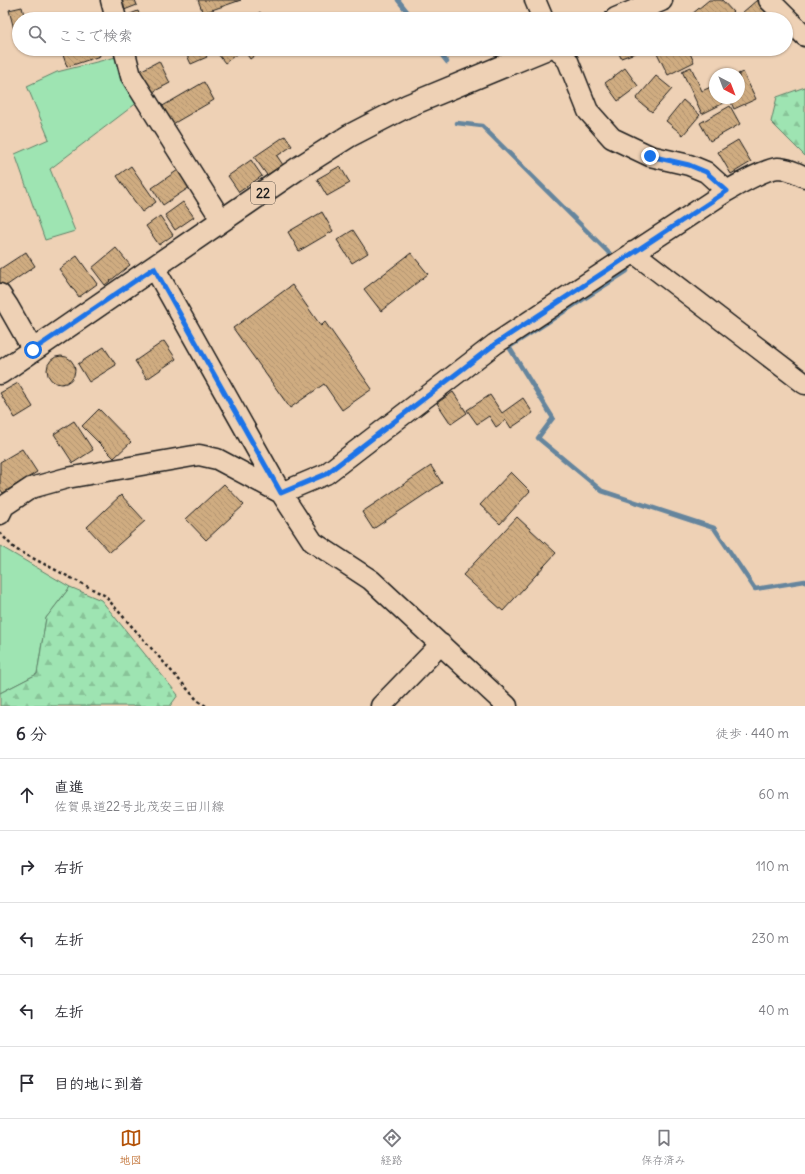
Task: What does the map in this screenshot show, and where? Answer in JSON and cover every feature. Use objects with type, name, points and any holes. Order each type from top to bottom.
[{"type":"main road","points":[[633,12],[661,0]]},
{"type":"main road","name":"22","points":[[0,373],[300,167],[348,136],[408,106],[528,56]]},
{"type":"street","points":[[111,0],[114,12]]},
{"type":"street","points":[[535,0],[540,12]]},
{"type":"street","points":[[769,0],[781,12]]},
{"type":"street","points":[[793,24],[805,36]]},
{"type":"street","points":[[126,56],[131,76],[222,221]]},
{"type":"street","points":[[564,56],[568,61],[588,112],[612,138],[650,156],[689,165],[706,172],[727,191]]},
{"type":"street","points":[[281,493],[326,474],[495,344],[727,191],[765,172],[778,168],[790,170],[805,176]]},
{"type":"street","points":[[633,252],[805,384]]},
{"type":"street","points":[[154,268],[281,493],[313,542],[371,580],[507,706]]},
{"type":"street","points":[[0,294],[33,350]]},
{"type":"street","points":[[1,507],[32,488],[67,478],[199,455],[217,459],[281,493]]},
{"type":"street","points":[[381,706],[441,644]]},
{"type":"path","points":[[0,533],[15,550],[104,595],[198,701],[206,706]]},
{"type":"green space","points":[[116,57],[138,102],[50,169],[75,231],[45,240],[15,154],[49,139],[27,86],[57,72]]},
{"type":"green space","points":[[805,87],[805,156],[771,122],[777,97]]},
{"type":"green space","points":[[0,546],[70,587],[46,618],[37,674],[0,693]]},
{"type":"green space","points":[[70,587],[101,600],[178,695],[170,706],[0,706],[0,693],[37,674],[46,618]]},
{"type":"building","points":[[115,0],[135,0],[137,5],[119,12]]},
{"type":"building","points":[[198,0],[241,0],[206,12],[203,12]]},
{"type":"building","points":[[709,0],[722,0],[733,12],[694,12]]},
{"type":"building","points":[[757,0],[767,12],[743,12]]},
{"type":"building","points":[[22,7],[23,12],[12,12],[12,22],[9,10]]},
{"type":"building","points":[[63,56],[100,56],[67,67]]},
{"type":"building","points":[[187,56],[207,57],[191,64]]},
{"type":"building","points":[[220,56],[234,56],[225,63]]},
{"type":"building","points":[[658,56],[691,56],[694,62],[668,75]]},
{"type":"building","points":[[159,61],[170,83],[151,93],[140,71]]},
{"type":"building","points":[[691,67],[702,91],[709,88],[709,104],[722,104],[702,114],[682,71]]},
{"type":"building","points":[[625,68],[638,86],[618,101],[605,83]]},
{"type":"building","points":[[656,76],[672,89],[652,112],[636,99]]},
{"type":"building","points":[[745,76],[756,99],[745,104]]},
{"type":"building","points":[[204,82],[214,100],[171,125],[161,107]]},
{"type":"building","points":[[683,100],[700,115],[683,135],[666,121]]},
{"type":"building","points":[[732,104],[745,104],[734,109]]},
{"type":"building","points":[[730,106],[740,124],[710,141],[700,123]]},
{"type":"building","points":[[285,136],[292,146],[277,156],[283,165],[267,175],[254,157]]},
{"type":"building","points":[[738,140],[751,162],[731,174],[718,152]]},
{"type":"building","points":[[251,160],[262,176],[239,192],[228,176]]},
{"type":"building","points":[[131,166],[156,202],[142,212],[117,176]]},
{"type":"building","points":[[340,166],[350,183],[327,196],[317,179]]},
{"type":"building","points":[[178,170],[190,187],[163,205],[152,188]]},
{"type":"building","points":[[183,202],[194,217],[175,230],[165,215]]},
{"type":"building","points":[[322,212],[333,231],[299,251],[288,232]]},
{"type":"building","points":[[160,216],[173,235],[159,245],[146,226]]},
{"type":"building","points":[[353,230],[368,253],[352,263],[337,240]]},
{"type":"building","points":[[116,248],[130,265],[105,285],[92,268]]},
{"type":"building","points":[[26,252],[35,266],[3,288],[0,284],[0,269]]},
{"type":"building","points":[[411,253],[428,274],[381,311],[364,289]]},
{"type":"building","points":[[77,256],[97,284],[79,297],[59,269]]},
{"type":"building","points":[[292,285],[321,326],[325,322],[372,389],[342,410],[324,384],[290,408],[233,328]]},
{"type":"building","points":[[164,341],[176,359],[147,379],[135,361]]},
{"type":"building","points":[[104,347],[116,365],[89,382],[78,364]]},
{"type":"building","points":[[61,356],[71,360],[75,370],[71,380],[61,384],[51,380],[47,370],[51,360]]},
{"type":"building","points":[[18,383],[33,407],[15,418],[0,393]]},
{"type":"building","points":[[453,392],[467,413],[451,424],[437,403]]},
{"type":"building","points":[[490,395],[502,413],[523,398],[533,413],[511,428],[506,420],[496,427],[489,416],[477,424],[467,410]]},
{"type":"building","points":[[99,409],[131,442],[114,458],[82,426]]},
{"type":"building","points":[[74,421],[93,450],[73,463],[54,434]]},
{"type":"building","points":[[22,449],[37,472],[3,493],[0,489],[0,462]]},
{"type":"building","points":[[431,466],[442,483],[373,529],[362,512]]},
{"type":"building","points":[[511,472],[530,491],[500,524],[480,505]]},
{"type":"building","points":[[224,484],[244,505],[206,540],[186,519]]},
{"type":"building","points":[[121,495],[145,521],[110,552],[87,527]]},
{"type":"building","points":[[517,517],[556,553],[503,611],[463,575]]},
{"type":"waterway","points":[[398,0],[407,12]]},
{"type":"waterway","points":[[442,56],[447,62]]},
{"type":"waterway","points":[[457,123],[482,126],[615,259]]},
{"type":"waterway","points":[[622,266],[627,271],[509,347],[553,418],[538,438],[602,491],[714,528],[755,589],[805,581]]},
{"type":"route","points":[[33,350],[154,268],[281,493],[326,474],[495,344],[727,191],[706,172],[689,165],[650,156]]}]
